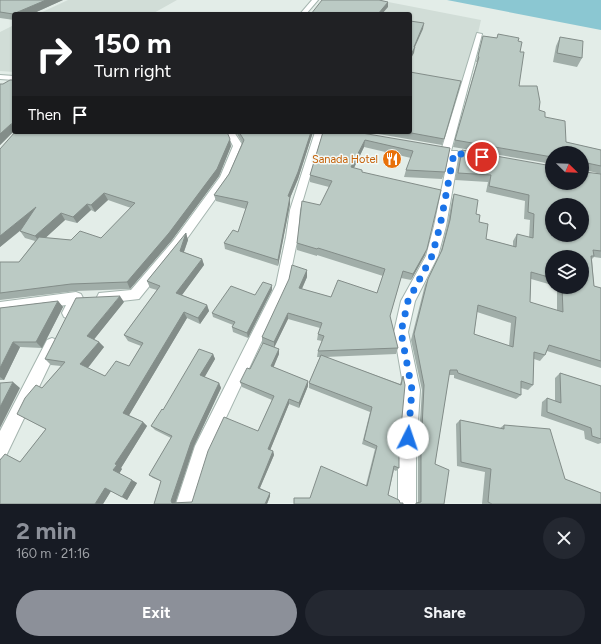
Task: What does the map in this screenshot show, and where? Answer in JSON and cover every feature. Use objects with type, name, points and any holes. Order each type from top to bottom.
[{"type":"street","points":[[305,12],[315,0]]},
{"type":"street","points":[[408,504],[407,453],[412,390],[401,332],[408,301],[432,256],[440,226],[450,152],[479,34]]},
{"type":"street","points":[[0,77],[12,78]]},
{"type":"street","points":[[0,308],[84,298],[134,295],[172,249],[225,178],[238,146],[231,134]]},
{"type":"street","points":[[186,504],[201,452],[282,285],[292,237],[295,210],[318,134]]},
{"type":"street","points":[[0,450],[14,419],[60,330],[84,298]]},
{"type":"shaded area","points":[[68,0],[177,0],[156,12],[42,12]]},
{"type":"shaded area","points":[[378,0],[481,20],[453,143],[393,134],[412,134],[412,12],[321,12]]},
{"type":"shaded area","points":[[12,26],[12,72],[0,71],[0,32]]},
{"type":"water","points":[[447,0],[601,0],[601,30]]},
{"type":"building","points":[[0,0],[46,0],[18,12],[12,12],[12,14],[0,12]]},
{"type":"building","points":[[322,0],[379,0],[388,2],[380,12],[313,12]]},
{"type":"building","points":[[412,21],[424,23],[412,52]]},
{"type":"building","points":[[498,34],[519,38],[518,41],[522,42],[520,52],[524,52],[519,86],[537,86],[540,102],[539,110],[545,112],[545,117],[565,121],[566,142],[584,146],[545,146],[545,156],[455,140],[479,57],[483,36],[497,38]]},
{"type":"building","points":[[560,37],[583,41],[582,58],[557,53]]},
{"type":"building","points":[[412,72],[461,81],[444,139],[412,133]]},
{"type":"building","points":[[12,80],[12,124],[0,134],[0,84]]},
{"type":"building","points":[[13,134],[228,134],[230,139],[217,169],[169,233],[127,282],[71,284],[0,293],[0,262],[19,262],[39,237],[71,240],[80,231],[101,238],[135,203],[104,193],[91,205],[87,204],[73,217],[61,213],[35,236],[20,231],[36,207],[0,236],[0,149]]},
{"type":"building","points":[[240,134],[310,134],[298,172],[288,196],[290,197],[278,260],[224,243],[233,230],[238,232],[248,202],[214,195],[229,174],[244,140]]},
{"type":"building","points":[[322,134],[368,134],[450,148],[445,172],[406,170],[413,151],[365,140],[351,167],[362,170],[362,172],[441,190],[427,249],[413,274],[403,271],[390,316],[398,348],[318,351],[324,336],[318,334],[322,323],[288,313],[274,342],[262,337],[289,279],[292,265],[307,270],[299,288],[331,297],[338,280],[377,293],[385,269],[297,243],[302,201],[320,205],[332,181],[310,175]]},
{"type":"building","points":[[589,147],[601,150],[601,166],[589,163]]},
{"type":"building","points":[[462,150],[545,165],[545,190],[589,190],[589,172],[601,174],[601,251],[593,250],[594,256],[591,256],[594,286],[601,288],[601,361],[549,345],[545,355],[534,352],[533,385],[521,381],[521,395],[458,373],[457,370],[450,370],[435,464],[449,470],[444,504],[416,504],[421,502],[421,450],[424,385],[414,334],[428,279],[442,250],[450,220],[454,194],[478,200],[476,214],[480,215],[479,222],[488,224],[486,239],[516,247],[517,234],[533,238],[534,214],[528,212],[529,195],[489,186],[491,175],[458,173]],"holes":[[[478,305],[516,317],[513,347],[474,334]]]},
{"type":"building","points":[[186,233],[180,251],[202,259],[176,293],[207,305],[198,318],[184,312],[123,413],[143,422],[115,464],[117,465],[113,470],[132,480],[122,497],[105,488],[95,504],[0,504],[0,460],[5,454],[20,462],[46,429],[17,414],[25,398],[36,385],[42,388],[65,362],[45,359],[76,298],[120,296],[87,336],[99,342],[80,364],[105,376],[116,361],[129,366],[143,343],[124,335],[160,286],[147,281]]},
{"type":"building","points":[[263,282],[272,285],[247,333],[232,327],[235,322],[212,313],[231,286],[255,295]]},
{"type":"building","points":[[58,301],[36,342],[13,342],[0,368],[0,308]]},
{"type":"building","points":[[263,343],[279,349],[271,366],[308,381],[299,403],[289,399],[268,449],[273,451],[258,488],[270,493],[265,504],[154,504],[161,481],[149,475],[172,436],[151,426],[162,409],[163,410],[199,349],[213,354],[200,375],[219,383],[191,442],[171,501],[172,503],[192,502],[208,451],[224,417],[258,431],[274,396],[240,382],[247,368],[250,369]]},
{"type":"building","points":[[321,355],[401,385],[403,376],[405,385],[399,449],[399,468],[394,466],[388,495],[399,500],[400,503],[403,504],[294,504],[294,498],[310,498],[321,466],[367,486],[377,446],[364,440],[372,407],[309,383]]},
{"type":"building","points":[[560,373],[601,386],[601,439],[592,436],[591,428],[547,412],[547,398],[561,403]]},
{"type":"building","points":[[13,382],[0,407],[0,383]]},
{"type":"building","points":[[460,420],[504,429],[504,425],[550,429],[565,479],[601,493],[601,504],[492,504],[488,502],[491,469],[461,462]]},
{"type":"place","name":"Sanada Hotel","points":[[392,159]]},
{"type":"route","points":[[408,438],[412,390],[401,332],[408,301],[432,256],[440,226],[454,153],[482,157]]}]
